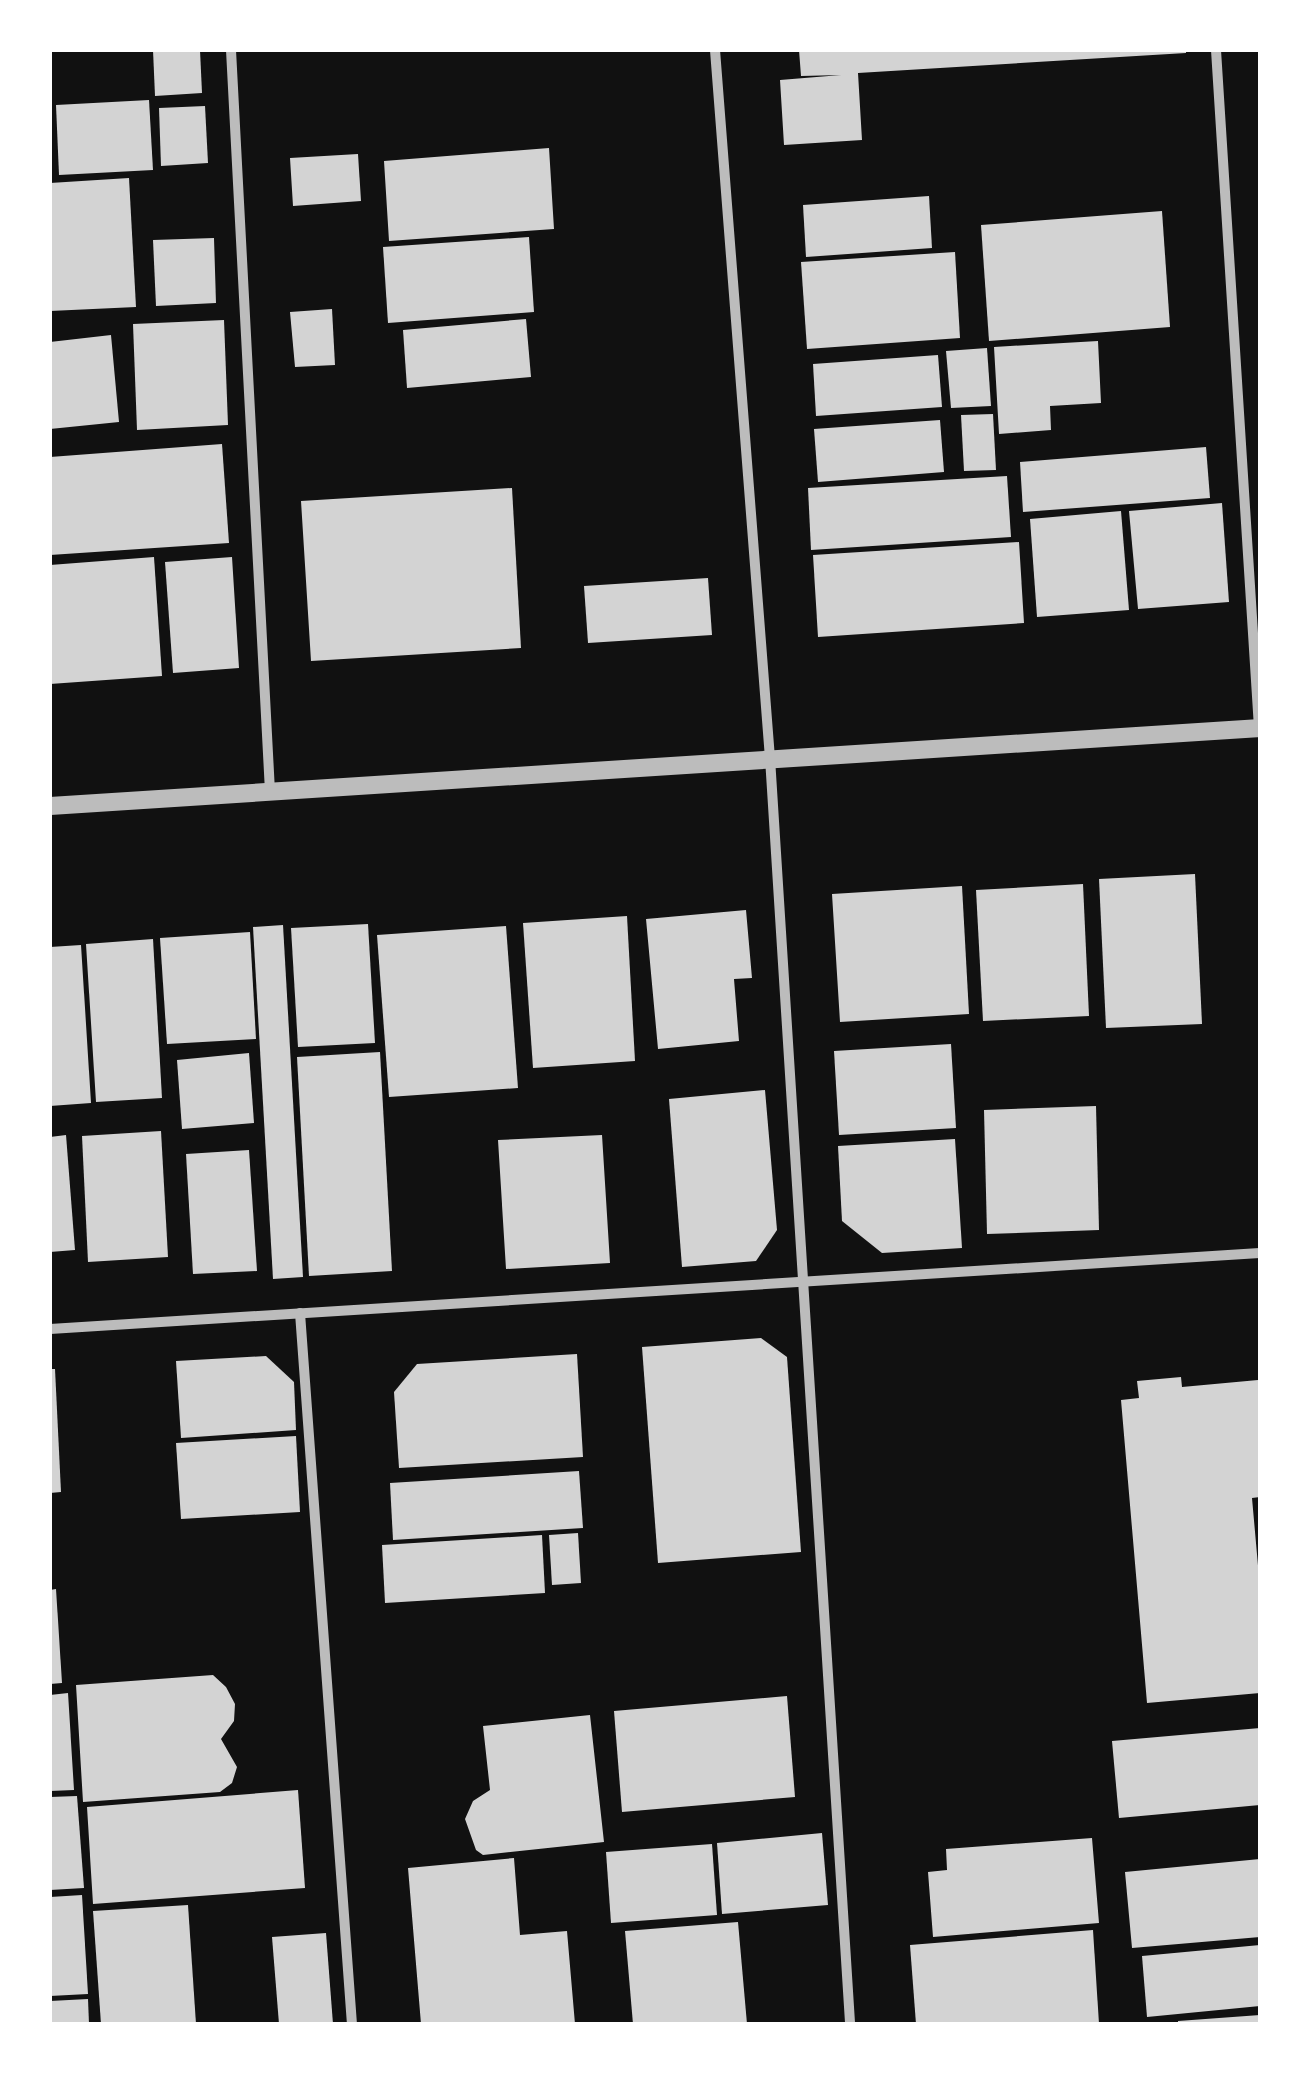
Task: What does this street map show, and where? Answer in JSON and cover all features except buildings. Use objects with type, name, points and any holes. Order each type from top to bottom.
[{"type":"street","points":[[231,50],[270,792]]},
{"type":"street","points":[[715,50],[770,758],[850,2024]]},
{"type":"street","points":[[50,806],[1259,728],[1216,50]]},
{"type":"street","points":[[50,1329],[1260,1253]]},
{"type":"street","points":[[300,1313],[352,2024]]}]
